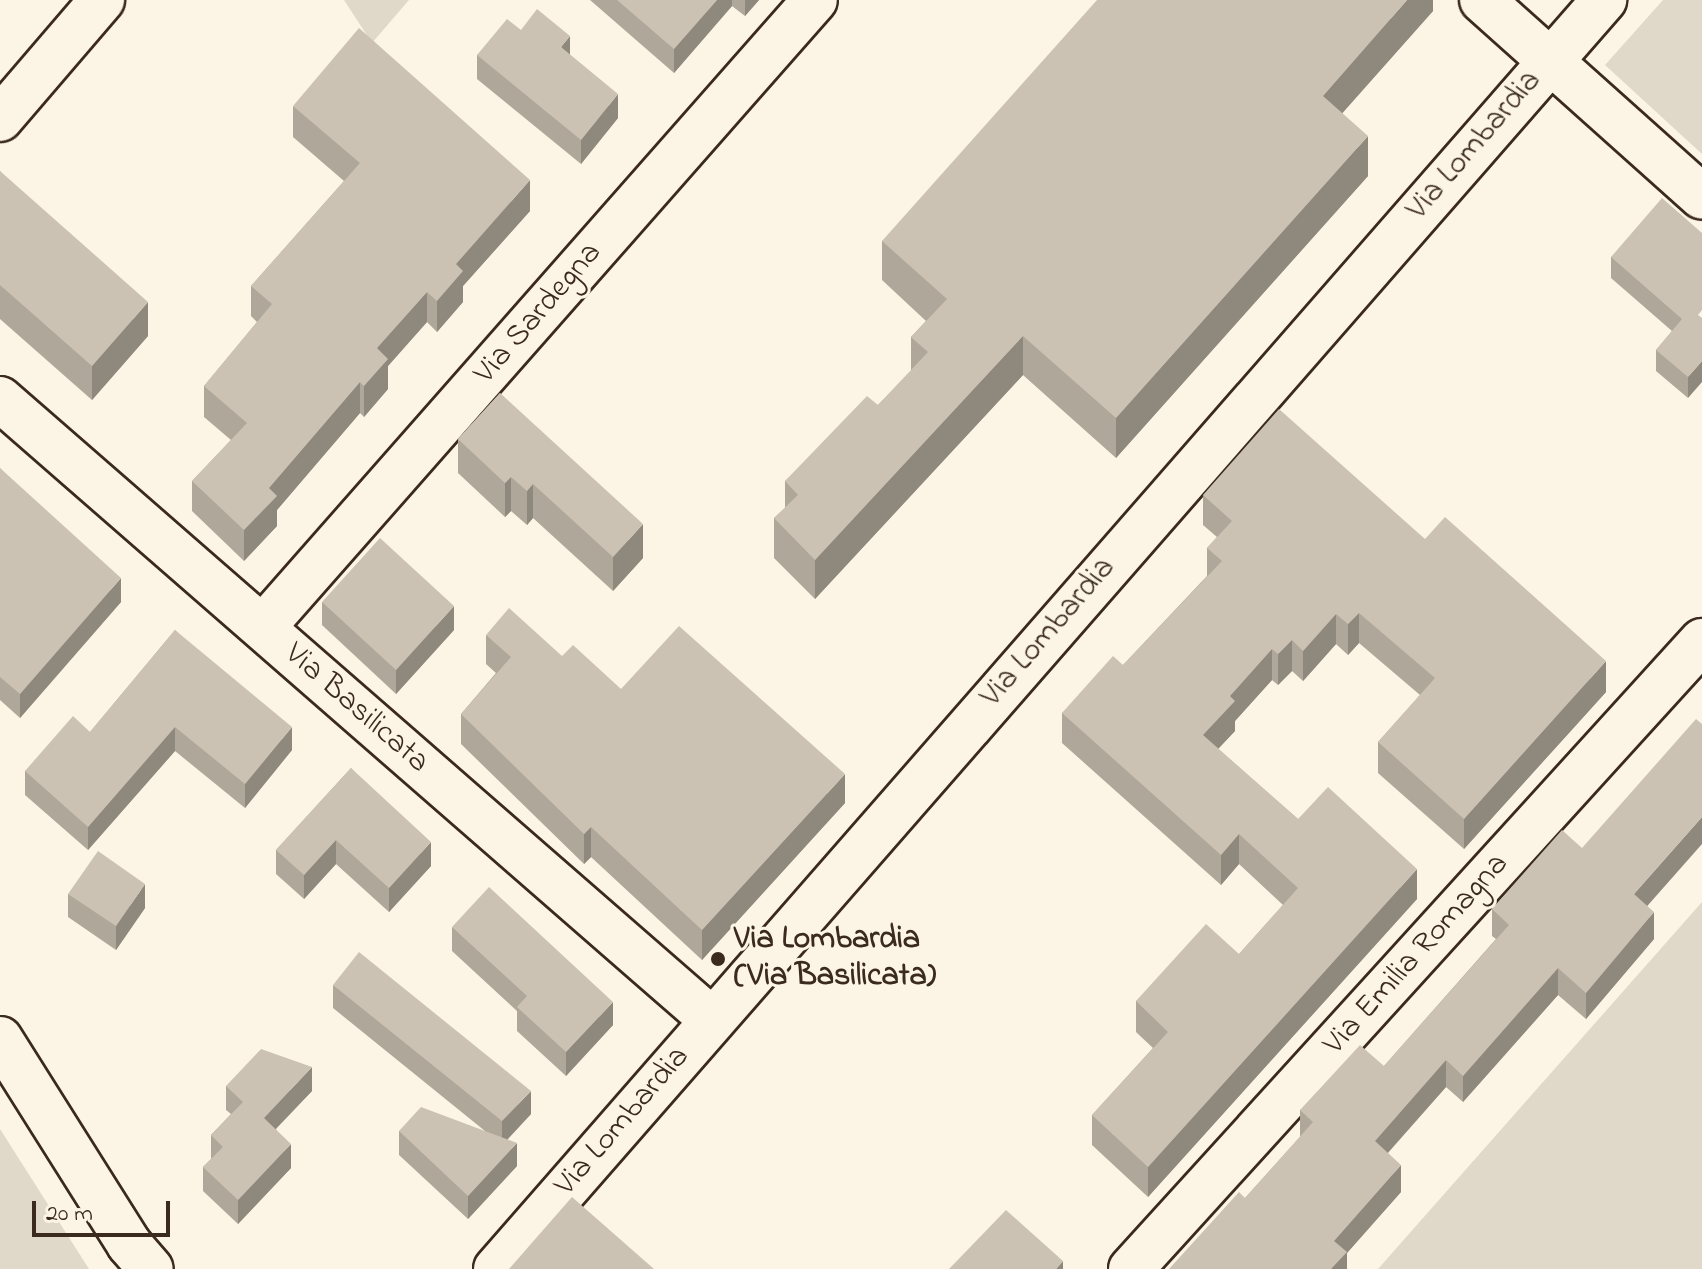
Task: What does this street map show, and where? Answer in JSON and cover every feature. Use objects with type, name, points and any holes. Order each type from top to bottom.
[{"type":"street","points":[[0,119],[102,0]]},
{"type":"street","name":"Via Sardegna","points":[[263,627],[815,0]]},
{"type":"street","points":[[1482,0],[1702,197]]},
{"type":"street","name":"Via Lombardia","points":[[496,1269],[711,1019],[1604,0]]},
{"type":"street","name":"Via Basilicata","points":[[0,399],[711,1019]]},
{"type":"street","name":"Via Emilia Romagna","points":[[1131,1269],[1702,641]]},
{"type":"street","points":[[0,1039],[129,1244],[151,1269]]},
{"type":"shaded area","points":[[344,0],[409,0],[372,43]]},
{"type":"shaded area","points":[[1663,0],[1702,0],[1702,154],[1605,65]]},
{"type":"shaded area","points":[[1702,902],[1702,1269],[1378,1269]]},
{"type":"shaded area","points":[[0,1129],[89,1269],[0,1269]]},
{"type":"building","points":[[617,0],[717,0],[674,49]]},
{"type":"building","points":[[1097,0],[1407,0],[1323,96],[1368,136],[1116,418],[1023,336],[815,560],[774,518],[798,495],[785,481],[867,396],[878,405],[928,352],[911,337],[947,299],[882,241]]},
{"type":"building","points":[[537,9],[570,36],[561,47],[618,94],[581,140],[477,55],[507,19],[521,30]]},
{"type":"building","points":[[359,28],[530,180],[456,264],[463,271],[437,301],[427,292],[377,348],[388,359],[364,386],[360,382],[269,488],[277,496],[244,530],[192,481],[247,423],[204,386],[272,304],[251,286],[360,163],[293,106]]},
{"type":"building","points":[[0,171],[148,302],[92,366],[0,285]]},
{"type":"building","points":[[1662,198],[1702,233],[1702,310],[1698,315],[1702,318],[1702,361],[1688,377],[1656,350],[1682,319],[1611,257]]},
{"type":"building","points":[[500,393],[643,524],[613,557],[533,484],[527,491],[511,477],[505,483],[458,439]]},
{"type":"building","points":[[1279,409],[1425,539],[1445,517],[1606,661],[1464,819],[1378,742],[1435,678],[1359,613],[1348,624],[1336,614],[1303,651],[1292,640],[1278,654],[1272,649],[1230,696],[1235,701],[1203,735],[1298,819],[1328,787],[1417,869],[1148,1167],[1092,1115],[1168,1032],[1136,1001],[1206,924],[1239,954],[1298,888],[1239,834],[1221,855],[1062,713],[1113,656],[1123,665],[1222,561],[1207,548],[1232,521],[1203,495]]},
{"type":"building","points":[[0,468],[121,578],[20,694],[0,677]]},
{"type":"building","points":[[380,538],[454,606],[396,670],[322,602]]},
{"type":"building","points":[[509,608],[562,656],[573,645],[621,689],[679,626],[845,774],[702,930],[591,827],[584,834],[461,714],[511,657],[486,635]]},
{"type":"building","points":[[175,630],[292,727],[245,784],[175,727],[88,827],[25,771],[73,716],[90,732]]},
{"type":"building","points":[[1696,719],[1702,724],[1702,817],[1634,894],[1654,912],[1586,993],[1558,968],[1463,1076],[1446,1060],[1375,1141],[1401,1165],[1334,1241],[1347,1252],[1331,1269],[1169,1269],[1239,1192],[1245,1198],[1313,1122],[1300,1110],[1360,1045],[1384,1066],[1509,925],[1492,909],[1562,830],[1582,848]]},
{"type":"building","points":[[351,768],[431,842],[389,888],[336,840],[304,875],[276,850]]},
{"type":"building","points":[[98,851],[145,884],[116,926],[68,894]]},
{"type":"building","points":[[489,887],[613,1002],[566,1052],[517,1007],[527,996],[452,927]]},
{"type":"building","points":[[359,952],[531,1091],[502,1121],[333,985]]},
{"type":"building","points":[[261,1049],[312,1067],[264,1118],[291,1144],[238,1200],[203,1167],[223,1147],[211,1135],[243,1102],[226,1086]]},
{"type":"building","points":[[421,1107],[517,1143],[468,1196],[399,1131]]},
{"type":"building","points":[[572,1197],[654,1269],[509,1269]]},
{"type":"building","points":[[1006,1210],[1063,1261],[1056,1269],[949,1269]]},
{"type":"place","name":"Via Lombardia (Via Basilicata)","points":[[718,959]]}]
